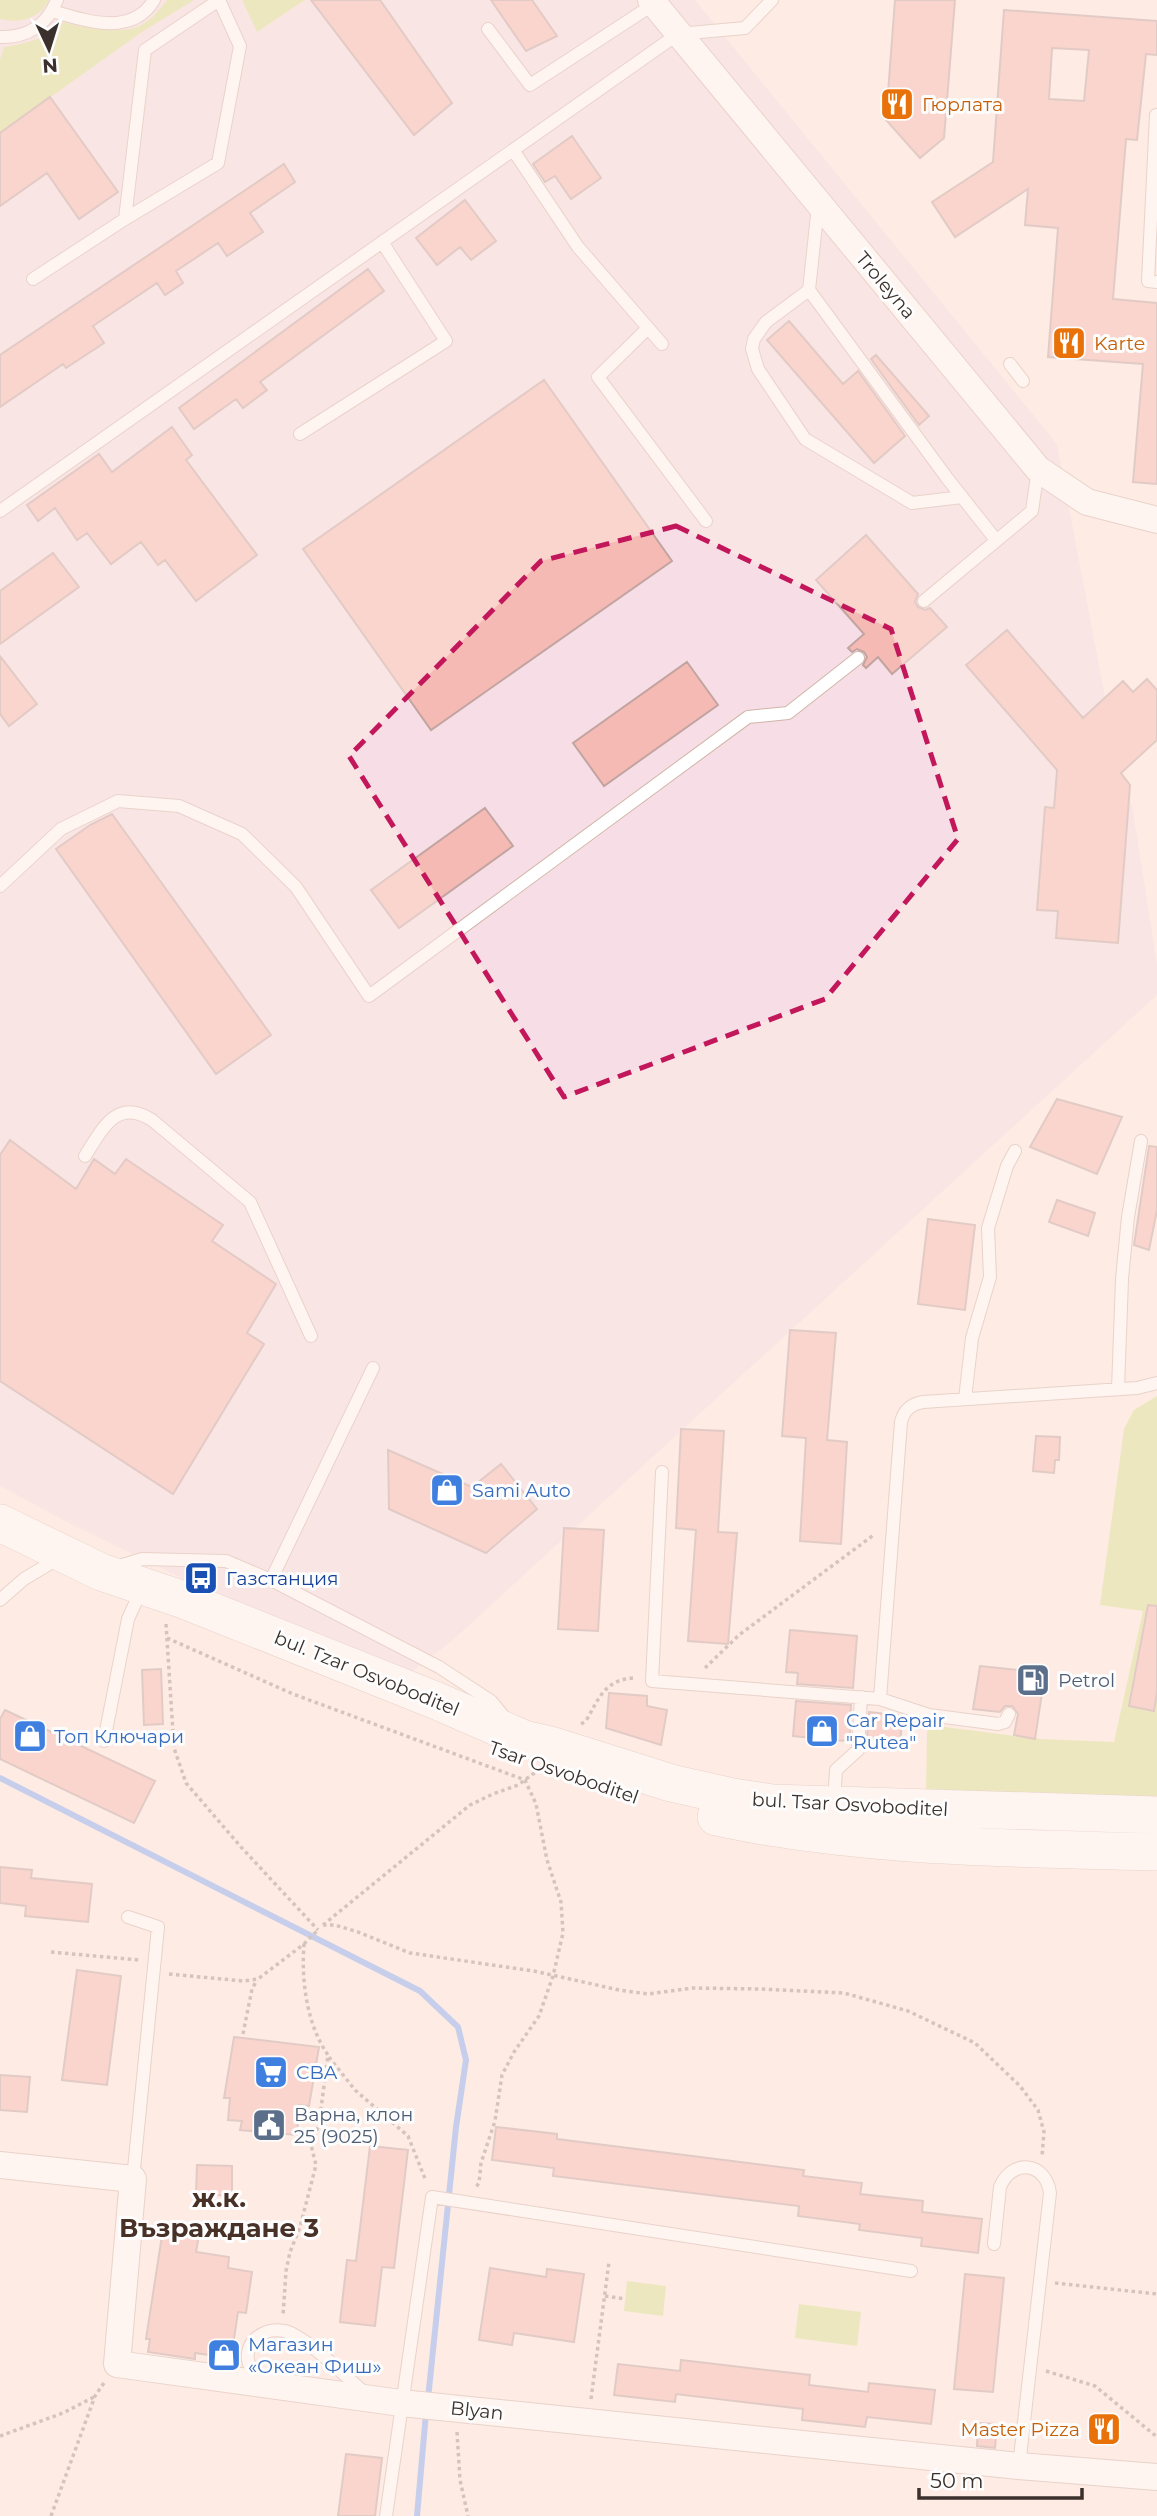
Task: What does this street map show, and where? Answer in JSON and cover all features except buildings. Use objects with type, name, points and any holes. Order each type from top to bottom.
[{"type":"main road","name":"bul. Tsar Osvoboditel","points":[[0,1523],[101,1572],[184,1600],[437,1701],[535,1758],[631,1772],[733,1797],[773,1803],[1157,1815]]},
{"type":"main road","name":"Tsar Osvoboditel","points":[[101,1572],[157,1616],[667,1805],[772,1829],[910,1843],[1062,1849]]},
{"type":"main road","points":[[1062,1849],[1157,1852]]},
{"type":"main road","points":[[1062,1849],[1157,1867]]},
{"type":"street","name":"Troleyna","points":[[652,2],[1038,469],[1087,502],[1157,520]]},
{"type":"street","points":[[0,2165],[133,2179],[117,2364]]},
{"type":"street","name":"Blyan","points":[[117,2364],[253,2375],[407,2403],[1019,2466],[1157,2477]]},
{"type":"lane","points":[[0,37],[30,32],[46,19],[54,5],[83,20],[109,24],[132,21],[149,9],[155,0]]},
{"type":"lane","points":[[33,279],[218,163],[240,46],[219,0],[145,50],[125,219]]},
{"type":"lane","points":[[0,511],[678,34],[745,28],[772,0]]},
{"type":"lane","points":[[488,29],[530,85],[652,2]]},
{"type":"lane","points":[[1156,115],[1148,281],[1157,282]]},
{"type":"lane","points":[[513,150],[578,247],[662,344]]},
{"type":"lane","points":[[818,202],[809,290],[996,540]]},
{"type":"lane","points":[[300,434],[446,341],[382,242]]},
{"type":"lane","points":[[809,290],[766,322],[754,339],[752,349],[758,369],[805,439],[912,503],[962,497]]},
{"type":"lane","points":[[648,328],[598,377],[706,521]]},
{"type":"lane","points":[[1010,364],[1023,381]]},
{"type":"lane","points":[[924,601],[1032,511],[1038,469]]},
{"type":"lane","points":[[0,886],[61,829],[118,801],[179,806],[242,834],[296,887],[369,996],[748,717],[788,713],[858,658]]},
{"type":"lane","points":[[85,1156],[106,1124],[114,1117],[134,1112],[152,1120],[250,1202],[312,1336]]},
{"type":"lane","points":[[1118,1389],[1122,1279],[1128,1217],[1141,1141]]},
{"type":"lane","points":[[965,1399],[972,1338],[990,1278],[988,1228],[1007,1166],[1015,1152]]},
{"type":"lane","points":[[271,1580],[373,1368]]},
{"type":"lane","points":[[1137,1388],[1157,1383]]},
{"type":"lane","points":[[880,1699],[901,1422],[906,1410],[916,1403],[965,1399],[1137,1388],[1157,1390]]},
{"type":"lane","points":[[662,1472],[652,1681],[880,1699],[929,1715],[998,1724],[1005,1722],[1009,1714]]},
{"type":"lane","points":[[0,1600],[24,1579],[64,1555]]},
{"type":"lane","points":[[101,1572],[142,1559],[226,1561],[271,1580],[439,1667],[491,1702],[535,1758]]},
{"type":"lane","points":[[104,1741],[128,1619],[157,1616]]},
{"type":"lane","points":[[834,1806],[836,1770],[858,1750],[861,1697]]},
{"type":"lane","points":[[970,1720],[979,1716],[982,1710]]},
{"type":"lane","points":[[128,1917],[158,1927],[133,2179]]},
{"type":"lane","points":[[994,2244],[1003,2179],[1008,2173],[1023,2167],[1039,2172],[1049,2185],[1050,2193],[1019,2466]]},
{"type":"lane","points":[[386,2516],[407,2403],[432,2197],[911,2271]]},
{"type":"lane","points":[[253,2375],[249,2347],[258,2335],[284,2331],[299,2337],[371,2398]]},
{"type":"path","points":[[686,1684],[714,1661],[739,1635],[894,1521]]},
{"type":"path","points":[[157,1616],[293,1694],[535,1758]]},
{"type":"path","points":[[157,1616],[174,1748],[186,1783],[317,1930]]},
{"type":"path","points":[[243,2034],[252,1989],[258,1979],[304,1944],[317,1930],[470,1805],[518,1785],[535,1758],[586,1721],[603,1691],[616,1680],[632,1678],[652,1681]]},
{"type":"path","points":[[463,2202],[479,2183],[481,2162],[495,2121],[502,2075],[514,2052],[540,2016],[560,1948],[563,1918],[547,1860],[536,1804],[535,1758]]},
{"type":"path","points":[[323,1925],[335,1925],[358,1932],[410,1954],[648,1994],[693,1988],[844,1993],[908,2011],[975,2043],[1020,2086],[1038,2110],[1044,2132],[1045,2142],[1039,2172]]},
{"type":"path","points":[[304,1944],[302,1964],[310,2018],[317,2040],[355,2090],[408,2136],[432,2197]]},
{"type":"path","points":[[51,1952],[243,1981],[258,1979]]},
{"type":"path","points":[[284,2331],[282,2306],[286,2272],[316,2165],[312,2145],[319,2124],[328,2055]]},
{"type":"path","points":[[587,2422],[609,2262]]},
{"type":"path","points":[[1040,2282],[1157,2294]]},
{"type":"path","points":[[605,2296],[625,2299]]},
{"type":"path","points":[[51,2516],[95,2396],[117,2364]]},
{"type":"path","points":[[1030,2367],[1095,2386],[1157,2437]]},
{"type":"path","points":[[0,2436],[63,2413],[95,2396]]},
{"type":"path","points":[[449,2407],[468,2516]]},
{"type":"highlighted area","points":[[676,526],[891,629],[958,839],[825,999],[564,1097],[349,756],[541,561]]},
{"type":"shaded area","points":[[0,0],[695,0],[1057,444],[1124,797],[1132,805],[1157,964],[1157,995],[453,1640],[410,1673],[208,1591],[0,1486]]},
{"type":"green space","points":[[0,0],[49,0],[35,16],[14,21],[0,19]]},
{"type":"green space","points":[[167,0],[194,0],[142,32],[0,133],[0,59],[4,47],[36,39],[63,22],[110,30],[137,27],[150,19]]},
{"type":"green space","points":[[242,0],[305,0],[257,32]]},
{"type":"green space","points":[[1157,1396],[1157,1799],[926,1792],[929,1725],[1041,1739],[1114,1742],[1143,1611],[1100,1605],[1124,1429],[1134,1410]]},
{"type":"green space","points":[[627,2281],[666,2286],[663,2316],[624,2311]]},
{"type":"green space","points":[[799,2304],[861,2312],[857,2346],[795,2338]]},
{"type":"waterway","points":[[0,1778],[420,1991],[458,2027],[466,2060],[456,2127],[428,2399]]},
{"type":"waterway","points":[[417,2516],[426,2413]]},
{"type":"place","name":"Гюрлата","points":[[897,104]]},
{"type":"place","name":"Karte","points":[[1069,343]]},
{"type":"place","name":"Sami Auto","points":[[447,1490]]},
{"type":"place","name":"Газстанция","points":[[201,1578]]},
{"type":"place","name":"Petrol","points":[[1033,1680]]},
{"type":"place","name":"Car Repair \"Rutea\"","points":[[822,1731]]},
{"type":"place","name":"Топ Ключари","points":[[30,1736]]},
{"type":"place","name":"CBA","points":[[271,2072]]},
{"type":"place","name":"Варна, клон 25 (9025)","points":[[269,2125]]},
{"type":"place","name":"Магазин «Океан Фиш»","points":[[224,2355]]},
{"type":"place","name":"Master Pizza","points":[[1104,2429]]},
{"type":"district","name":"ж.к. Възраждане 3","points":[[219,2213]]}]
